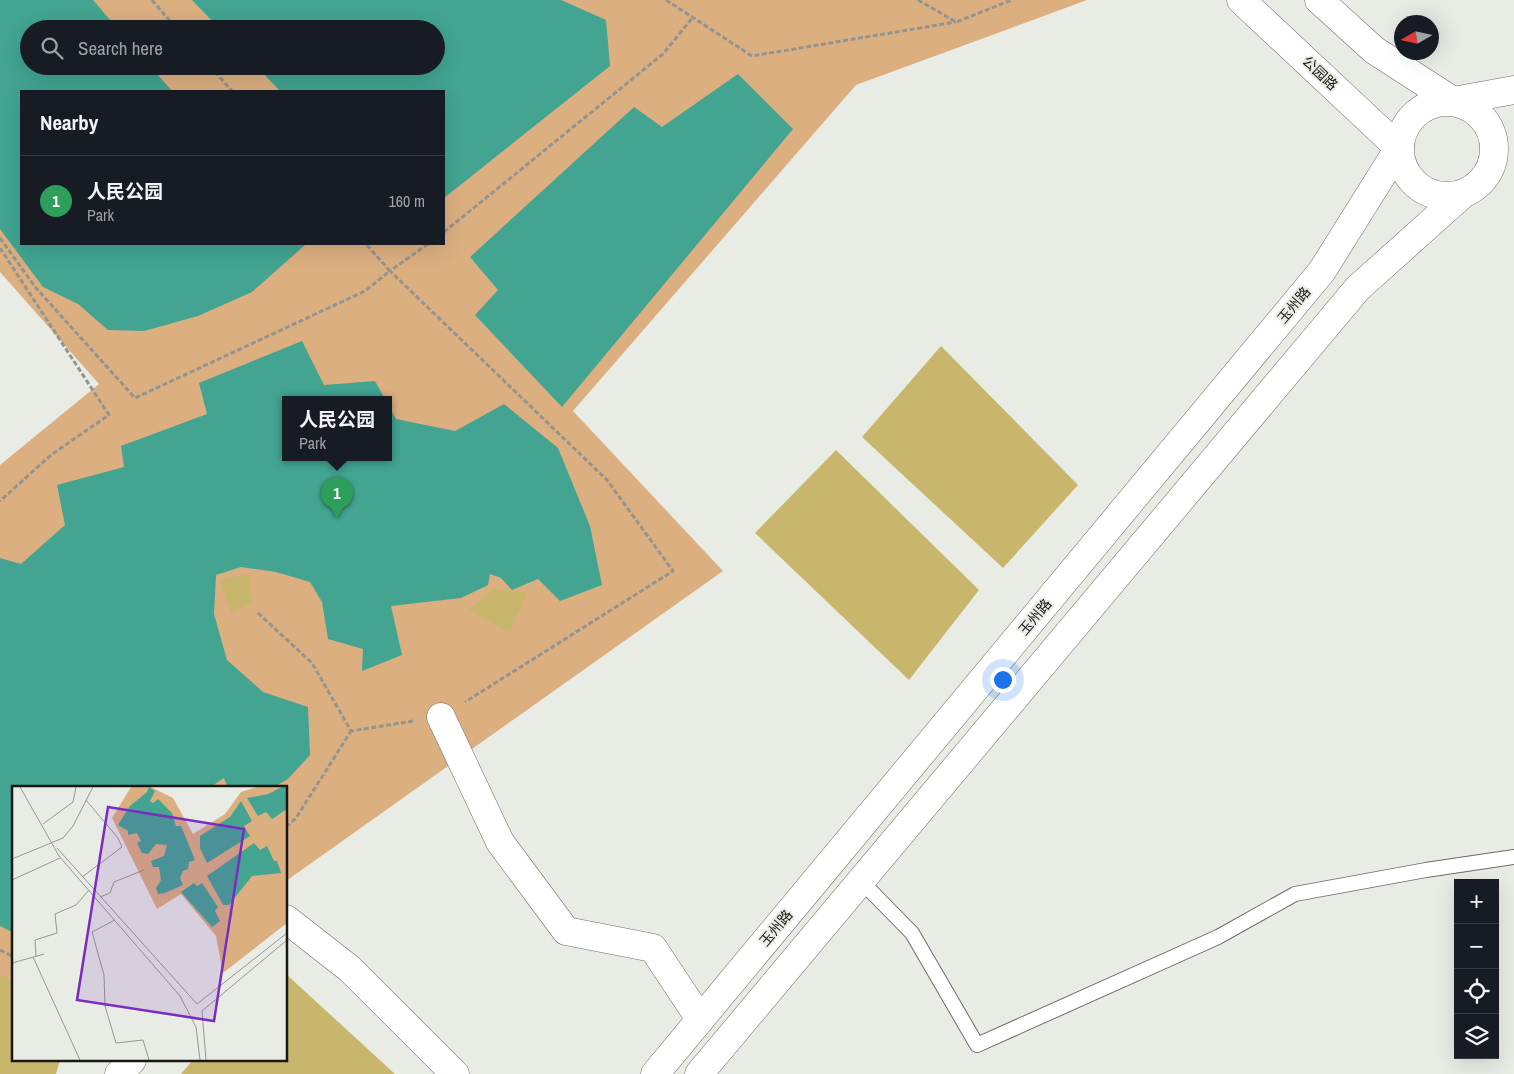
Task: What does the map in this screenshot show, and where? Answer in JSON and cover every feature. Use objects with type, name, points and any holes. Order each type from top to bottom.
[{"type":"main road","name":"公园路","points":[[1241,0],[1399,148]]},
{"type":"main road","points":[[699,1074],[1358,288],[1463,194],[1476,186],[1486,175],[1493,161],[1494,146],[1491,131],[1483,117],[1470,107],[1453,101],[1374,50],[1319,0]]},
{"type":"main road","points":[[1514,90],[1453,101],[1438,101],[1423,107],[1410,118],[1402,132],[1399,148],[1405,171],[1419,188],[1433,194],[1448,196],[1463,194],[1514,166]]},
{"type":"main road","name":"玉州路","points":[[655,1074],[1322,271],[1399,148]]},
{"type":"main road","points":[[441,717],[500,842],[566,931],[653,948],[700,1019]]},
{"type":"main road","points":[[288,921],[350,969],[455,1074]]},
{"type":"main road","points":[[120,1074],[130,1062]]},
{"type":"lane","points":[[861,881],[912,933],[977,1045],[1218,936],[1295,894],[1426,870],[1514,857]]},
{"type":"path","points":[[152,0],[169,20]]},
{"type":"path","points":[[666,0],[752,56],[956,22],[1012,0]]},
{"type":"path","points":[[918,0],[956,22]]},
{"type":"path","points":[[445,231],[663,54],[693,17]]},
{"type":"path","points":[[218,75],[231,90]]},
{"type":"path","points":[[0,238],[36,288],[135,398],[365,291],[427,245]]},
{"type":"path","points":[[288,825],[296,818],[351,731],[441,717],[673,571],[607,480],[390,272],[367,245]]},
{"type":"path","points":[[0,248],[109,415],[51,455],[0,501]]},
{"type":"path","points":[[258,613],[312,663],[351,731]]},
{"type":"path","points":[[0,950],[12,956]]},
{"type":"shaded area","points":[[0,0],[1087,0],[856,85],[573,411],[723,571],[288,880],[288,786],[12,786],[12,1002],[0,998],[0,465],[99,384],[0,272]]},
{"type":"shaded area","points":[[0,0],[93,0],[110,20],[20,20],[20,75],[158,75],[171,90],[20,90],[20,245],[305,245],[252,292],[198,316],[144,331],[108,330],[78,304],[43,287],[0,229]]},
{"type":"shaded area","points":[[192,0],[561,0],[606,20],[610,66],[445,197],[445,90],[279,90],[265,75],[445,75],[445,20],[211,20]]},
{"type":"shaded area","points":[[738,74],[793,129],[562,407],[475,315],[498,290],[470,257],[634,107],[662,127]]},
{"type":"shaded area","points":[[302,341],[324,385],[375,381],[383,396],[282,396],[282,461],[392,461],[392,412],[396,419],[455,431],[504,404],[558,448],[590,526],[602,585],[560,601],[538,579],[512,590],[501,578],[490,574],[488,585],[461,598],[391,606],[402,655],[362,671],[363,649],[328,639],[322,602],[310,582],[276,572],[241,567],[216,575],[214,614],[227,660],[263,692],[308,707],[310,755],[288,779],[276,786],[227,786],[224,778],[212,786],[12,786],[12,932],[0,926],[0,558],[21,564],[65,525],[57,485],[124,467],[121,446],[207,414],[199,383]]},
{"type":"building","points":[[941,346],[1078,485],[1003,568],[862,437]]},
{"type":"building","points":[[836,450],[979,590],[909,680],[755,533]]},
{"type":"building","points":[[248,574],[253,603],[231,613],[219,579]]},
{"type":"building","points":[[494,588],[527,593],[510,633],[469,610]]},
{"type":"building","points":[[0,975],[12,980],[12,1062],[59,1062],[56,1074],[0,1074]]},
{"type":"building","points":[[288,976],[395,1074],[181,1074],[191,1062],[288,1062]]},
{"type":"place","name":"人民公园","points":[[337,518]]}]
